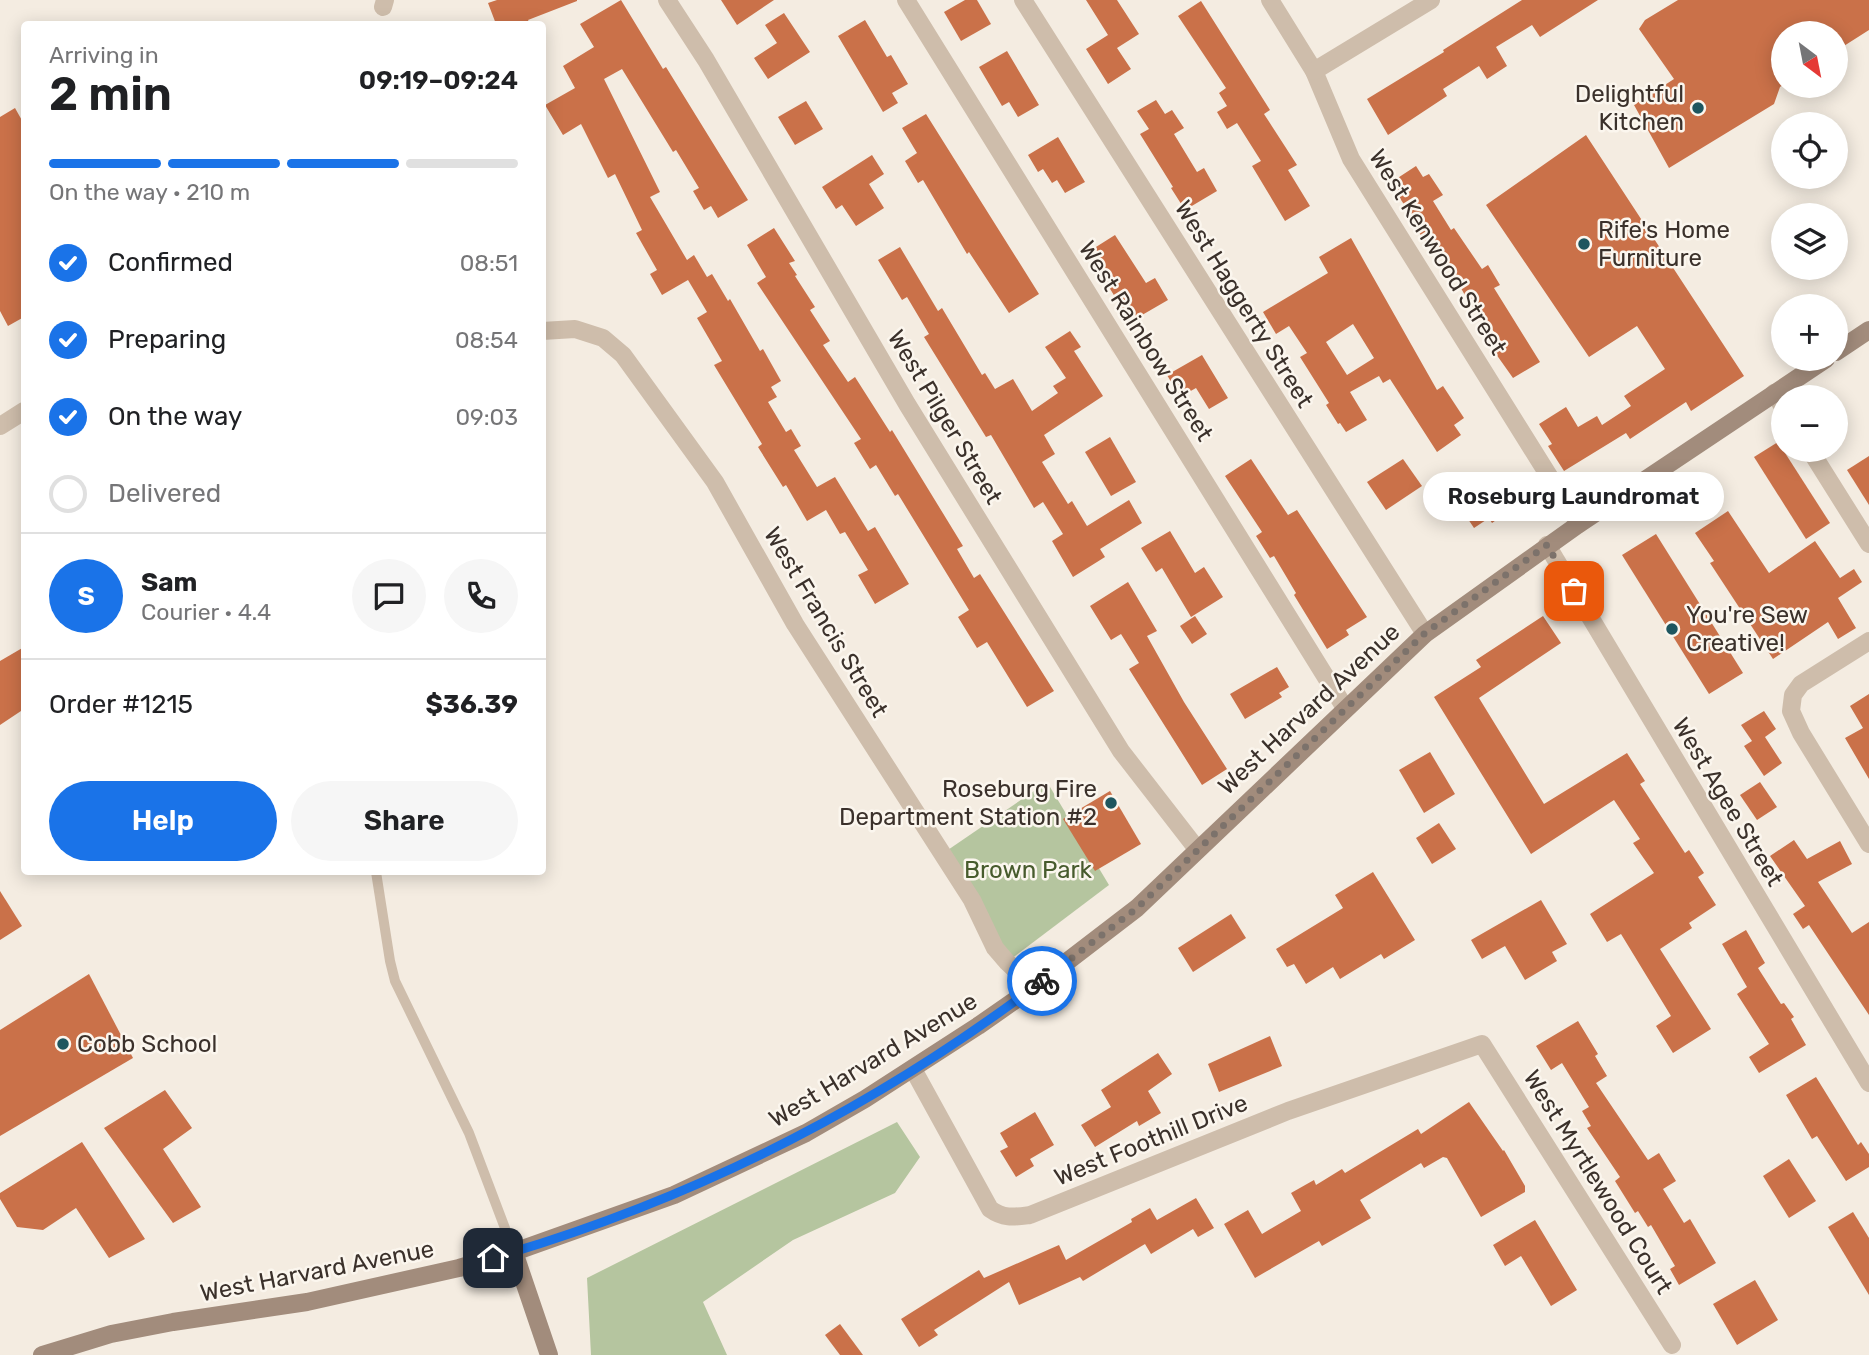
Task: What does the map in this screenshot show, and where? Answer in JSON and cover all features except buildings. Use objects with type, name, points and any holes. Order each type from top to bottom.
[{"type":"main road","points":[[1848,344],[1869,330]]},
{"type":"main road","name":"West Harvard Avenue","points":[[1796,385],[1812,371]]},
{"type":"main road","name":"West Harvard Avenue","points":[[42,1355],[111,1334],[307,1302],[458,1268],[513,1252],[674,1195],[806,1133],[913,1069],[1034,987],[1137,908],[1424,634],[1578,524],[1771,405]]},
{"type":"main road","points":[[513,1252],[549,1355]]},
{"type":"street","name":"West Pilger Street","points":[[667,0],[706,60],[907,404],[1121,751],[1197,849]]},
{"type":"street","name":"West Rainbow Street","points":[[906,0],[1345,708]]},
{"type":"street","name":"West Haggerty Street","points":[[1023,0],[1424,634]]},
{"type":"street","name":"West Kenwood Street","points":[[1270,0],[1314,71],[1350,159],[1578,524]]},
{"type":"street","points":[[1314,71],[1431,0]]},
{"type":"street","name":"West Francis Street","points":[[546,331],[575,329],[603,338],[623,355],[715,482],[795,624],[972,900],[995,948],[1034,987]]},
{"type":"street","points":[[0,426],[21,413]]},
{"type":"street","points":[[1818,462],[1869,544]]},
{"type":"street","name":"West Agee Street","points":[[1547,545],[1869,1083]]},
{"type":"street","points":[[1869,641],[1801,684],[1793,695],[1791,710],[1801,733],[1869,844]]},
{"type":"street","name":"West Foothill Drive","points":[[913,1069],[990,1209],[1000,1216],[1012,1218],[1030,1215],[1288,1111],[1482,1044]]},
{"type":"street","name":"West Myrtlewood Court","points":[[1482,1044],[1672,1346]]},
{"type":"lane","points":[[376,875],[390,961],[396,981],[469,1133],[513,1252]]},
{"type":"green space","name":"Brown Park","points":[[1047,782],[1109,885],[1007,962],[942,854]]},
{"type":"green space","points":[[897,1122],[920,1157],[895,1193],[793,1240],[703,1302],[727,1355],[591,1355],[587,1278]]},
{"type":"way so far","points":[[1042,981],[1137,908],[1424,634],[1547,545],[1574,591]]},
{"type":"place","name":"Delightful Kitchen","points":[[1698,108]]},
{"type":"place","name":"Rife's Home Furniture","points":[[1584,244]]},
{"type":"place","name":"Roseburg Laundromat","points":[[1574,591]]},
{"type":"place","name":"You're Sew Creative!","points":[[1672,629]]},
{"type":"place","name":"Roseburg Fire Department Station #2","points":[[1111,803]]},
{"type":"place","name":"Cobb School","points":[[63,1044]]},
{"type":"route","points":[[493,1258],[674,1195],[806,1133],[865,1100],[935,1055],[1042,981]]}]
